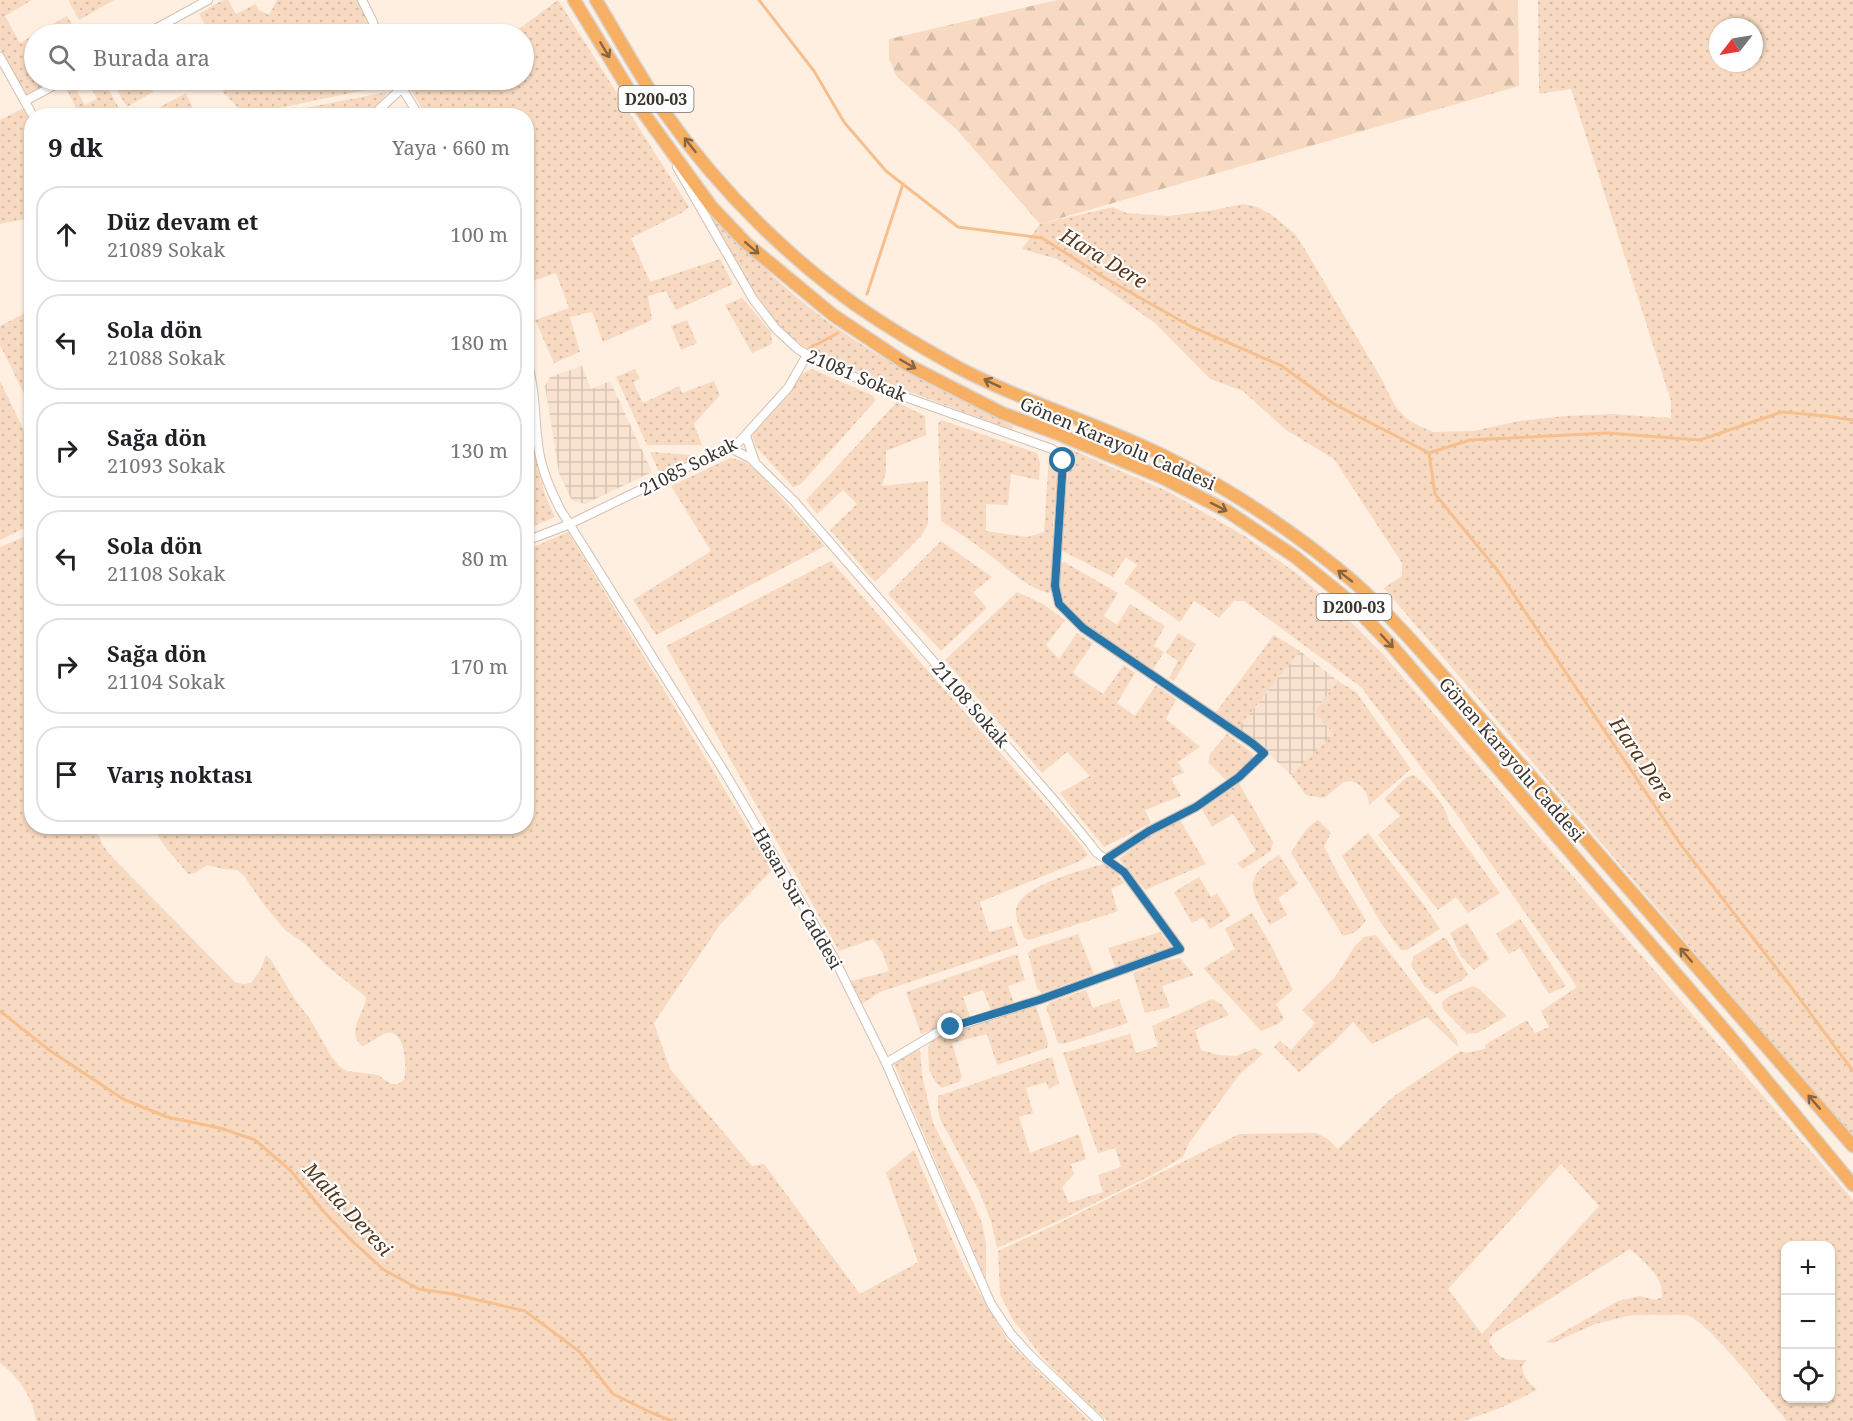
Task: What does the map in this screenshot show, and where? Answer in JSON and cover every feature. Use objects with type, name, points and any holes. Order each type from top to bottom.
[{"type":"highway","name":"Gönen Karayolu Caddesi","points":[[574,0],[657,133],[711,206],[746,243],[833,315],[908,365],[1002,413],[1161,477],[1227,511],[1294,556],[1347,599],[1391,645],[1729,1035],[1853,1185]]},
{"type":"highway","name":"Gönen Karayolu Caddesi","points":[[596,0],[665,113],[693,149],[760,224],[838,292],[878,320],[959,368],[1162,455],[1210,482],[1268,518],[1355,584],[1439,671],[1853,1146]]},
{"type":"street","points":[[164,24],[208,0]]},
{"type":"street","points":[[362,0],[373,24]]},
{"type":"street","points":[[0,57],[29,108]]},
{"type":"street","points":[[25,101],[45,90]]},
{"type":"street","points":[[381,108],[400,90]]},
{"type":"street","points":[[403,90],[414,108]]},
{"type":"street","name":"21081 Sokak","points":[[657,133],[753,299],[776,329],[799,350],[827,366],[894,393],[1052,449],[1061,456],[1063,461],[1062,487],[1055,586],[1062,609],[1083,628],[1264,753],[1239,777],[1196,807],[1149,831],[1106,859]]},
{"type":"street","name":"21085 Sokak","points":[[534,538],[570,524],[730,448],[746,436],[788,388],[807,355]]},
{"type":"street","name":"Hasan Sur Caddesi","points":[[534,395],[541,460],[560,509],[725,773],[833,956],[886,1063],[992,1304],[1011,1334],[1030,1355],[1099,1421]]},
{"type":"street","name":"21108 Sokak","points":[[746,436],[756,463]]},
{"type":"street","name":"21108 Sokak","points":[[730,448],[756,463],[800,507],[1054,800],[1091,846],[1124,872],[1180,949],[1039,1000],[938,1032],[886,1063]]},
{"type":"shaded area","points":[[582,366],[591,389],[610,381],[652,472],[585,504],[572,501],[559,473],[545,386],[550,377]]},
{"type":"shaded area","points":[[1300,651],[1338,681],[1314,712],[1334,734],[1291,775],[1238,728]]},
{"type":"green space","points":[[0,0],[32,0],[5,16],[20,43],[24,41],[24,90],[40,90],[28,97],[0,49]]},
{"type":"green space","points":[[68,0],[114,0],[79,20]]},
{"type":"green space","points":[[223,0],[228,0],[236,14],[255,4],[259,10],[269,15],[277,0],[358,0],[369,24],[204,24],[199,14]]},
{"type":"green space","points":[[558,0],[689,207],[631,238],[650,282],[720,259],[733,284],[676,310],[666,291],[648,296],[652,320],[603,342],[592,312],[570,317],[580,352],[554,363],[535,320],[569,308],[556,273],[534,281],[534,108],[422,108],[411,90],[534,90],[534,24],[526,24]]},
{"type":"green space","points":[[1057,0],[1518,0],[1519,86],[1040,224],[957,130],[897,77],[889,59],[889,39]]},
{"type":"green space","points":[[1538,0],[1853,0],[1853,1138],[1384,588],[1402,576],[1402,563],[1334,459],[1286,430],[1243,391],[1210,379],[1155,323],[1105,288],[1057,259],[1022,249],[1040,224],[1113,207],[1126,213],[1169,216],[1243,204],[1258,207],[1295,234],[1381,378],[1395,406],[1406,418],[1419,426],[1433,432],[1474,431],[1519,421],[1565,416],[1612,414],[1671,418],[1671,401],[1571,89],[1539,94]]},
{"type":"green space","points":[[67,16],[72,24],[53,24]]},
{"type":"green space","points":[[67,90],[77,90],[85,105],[97,99],[92,90],[109,90],[119,108],[76,108]]},
{"type":"green space","points":[[117,90],[152,90],[153,92],[127,107]]},
{"type":"green space","points":[[221,90],[365,90],[279,108],[238,108]]},
{"type":"green space","points":[[387,92],[373,108],[305,108]]},
{"type":"green space","points":[[186,93],[193,108],[158,108]]},
{"type":"green space","points":[[24,108],[24,219],[0,224],[0,120]]},
{"type":"green space","points":[[707,209],[762,266],[792,293],[845,334],[892,363],[1013,426],[1012,430],[812,353],[781,328],[747,282]]},
{"type":"green space","points":[[742,298],[771,332],[772,344],[752,353],[725,305]]},
{"type":"green space","points":[[24,314],[24,394],[0,345],[0,326]]},
{"type":"green space","points":[[687,320],[697,343],[681,350],[671,326]]},
{"type":"green space","points":[[635,369],[640,379],[633,382],[643,403],[679,386],[682,393],[714,381],[720,395],[694,424],[702,445],[647,445],[616,377]]},
{"type":"green space","points":[[812,369],[874,396],[875,401],[801,484],[793,487],[756,447],[752,435],[803,373]]},
{"type":"green space","points":[[0,381],[24,431],[24,528],[0,540]]},
{"type":"green space","points":[[897,402],[925,416],[926,435],[886,451],[886,472],[882,486],[928,481],[928,524],[922,535],[875,582],[830,530],[857,504],[843,490],[817,514],[806,500]]},
{"type":"green space","points":[[941,420],[1037,453],[1040,463],[1039,480],[1011,474],[1008,505],[986,504],[986,531],[1027,537],[1044,532],[1049,455],[1057,462],[1059,467],[1053,524],[1052,589],[1049,593],[1024,581],[976,544],[941,521],[938,424]]},
{"type":"green space","points":[[534,446],[545,495],[555,517],[534,526]]},
{"type":"green space","points":[[1070,449],[1169,492],[1246,537],[1300,576],[1383,654],[1853,1200],[1853,1421],[1787,1421],[1710,1332],[1687,1315],[1632,1315],[1595,1324],[1553,1343],[1546,1342],[1618,1301],[1640,1296],[1655,1300],[1662,1297],[1660,1283],[1656,1276],[1630,1249],[1493,1334],[1489,1341],[1500,1356],[1527,1360],[1522,1366],[1524,1373],[1537,1390],[1505,1406],[1464,1421],[1108,1421],[1078,1396],[1043,1358],[1013,1320],[1000,1294],[998,1251],[1239,1134],[1316,1133],[1328,1139],[1338,1149],[1394,1096],[1461,1051],[1466,1053],[1485,1049],[1485,1045],[1527,1020],[1535,1033],[1549,1027],[1541,1011],[1577,987],[1457,815],[1361,687],[1244,601],[1234,601],[1219,618],[1194,601],[1180,622],[1124,583],[1137,565],[1126,557],[1113,577],[1061,550]],"holes":[[[1561,1164],[1599,1206],[1482,1334],[1448,1289]]]},
{"type":"green space","points":[[650,452],[693,455],[697,457],[660,474]]},
{"type":"green space","points":[[730,458],[744,461],[758,472],[825,546],[656,635],[633,600],[711,551],[671,486]]},
{"type":"green space","points":[[568,532],[773,869],[719,926],[654,1023],[670,1069],[752,1166],[764,1164],[860,1294],[918,1262],[886,1173],[914,1150],[964,1267],[1008,1341],[1089,1421],[36,1421],[32,1404],[24,1388],[0,1363],[0,547],[24,537],[24,834],[96,834],[111,856],[235,982],[251,983],[260,971],[266,955],[340,1067],[347,1071],[378,1075],[391,1084],[398,1084],[404,1080],[405,1067],[404,1051],[398,1037],[393,1033],[387,1033],[362,1046],[357,1040],[355,1034],[357,1022],[366,997],[327,966],[305,944],[285,930],[237,870],[207,865],[195,873],[188,874],[157,834],[534,834],[534,547]]},
{"type":"green space","points":[[941,541],[992,577],[973,592],[987,608],[941,651],[888,594]]},
{"type":"green space","points":[[831,561],[1088,855],[1080,861],[980,902],[989,932],[1012,926],[1018,946],[880,992],[862,1004],[851,981],[889,971],[882,952],[873,939],[839,951],[666,646]]},
{"type":"green space","points":[[1064,562],[1118,593],[1104,616],[1117,625],[1130,604],[1165,626],[1154,646],[1164,652],[1153,669],[1069,611],[1062,599],[1060,587],[1059,565]]},
{"type":"green space","points":[[1017,592],[1043,604],[1065,620],[1046,645],[1059,659],[1077,633],[1093,643],[1073,672],[1078,677],[1103,694],[1124,665],[1135,673],[1117,703],[1135,716],[1156,685],[1176,699],[1166,719],[1200,747],[1178,762],[1184,773],[1171,778],[1181,796],[1145,810],[1151,823],[1104,847],[1060,793],[1090,776],[1067,752],[1042,773],[945,660]]},
{"type":"green space","points":[[1178,633],[1196,644],[1174,681],[1169,678],[1178,661],[1166,653]]},
{"type":"green space","points":[[1274,635],[1300,651],[1238,728],[1216,712]]},
{"type":"green space","points":[[1338,681],[1356,692],[1411,769],[1369,805],[1365,790],[1352,781],[1344,782],[1324,798],[1306,795],[1291,775],[1334,734],[1314,712]]},
{"type":"green space","points":[[1227,734],[1251,752],[1254,758],[1227,781],[1208,762],[1210,754]]},
{"type":"green space","points":[[1414,775],[1440,802],[1449,822],[1500,893],[1468,913],[1456,897],[1438,910],[1378,835],[1400,816],[1384,799],[1407,777]]},
{"type":"green space","points":[[1238,782],[1273,842],[1271,851],[1243,869],[1237,863],[1256,851],[1233,814],[1212,827],[1201,807]]},
{"type":"green space","points":[[1180,820],[1206,864],[1145,890],[1119,859],[1143,840]]},
{"type":"green space","points":[[1318,820],[1331,833],[1324,846],[1366,920],[1356,931],[1343,936],[1291,853],[1306,830]]},
{"type":"green space","points":[[1368,833],[1440,929],[1407,950],[1401,950],[1381,923],[1342,856]]},
{"type":"green space","points":[[1279,855],[1298,884],[1278,898],[1287,915],[1270,925],[1254,894],[1253,886],[1258,871]]},
{"type":"green space","points":[[1106,863],[1116,871],[1124,883],[1111,889],[1118,911],[1029,940],[1024,938],[1016,914],[1017,906],[1023,898],[1057,878]]},
{"type":"green space","points":[[1199,877],[1211,897],[1217,893],[1231,916],[1210,929],[1203,917],[1192,923],[1174,892]]},
{"type":"green space","points":[[1252,913],[1293,990],[1276,1004],[1284,1018],[1278,1024],[1261,1031],[1203,968],[1235,949],[1225,929]]},
{"type":"green space","points":[[1520,919],[1566,986],[1549,994],[1520,948],[1509,954],[1496,934]]},
{"type":"green space","points":[[1467,923],[1489,959],[1474,970],[1460,955],[1450,933]]},
{"type":"green space","points":[[1160,932],[1173,949],[1115,967],[1108,948]]},
{"type":"green space","points":[[1078,934],[1094,974],[1042,993],[1037,988],[1028,953],[1032,949]]},
{"type":"green space","points":[[1376,935],[1457,1040],[1458,1047],[1427,1017],[1372,1044],[1353,1022],[1299,1072],[1274,1047],[1280,1041],[1291,1050],[1315,1023],[1302,1010],[1335,977],[1355,946],[1364,937]]},
{"type":"green space","points":[[1446,938],[1468,974],[1461,981],[1436,994],[1425,987],[1411,965],[1414,956]]},
{"type":"green space","points":[[1017,954],[1025,980],[1008,986],[1014,1003],[991,1011],[983,990],[963,997],[970,1017],[921,1034],[906,992]]},
{"type":"green space","points":[[1180,958],[1194,975],[1162,986],[1170,1007],[1145,1013],[1133,973],[1163,961]]},
{"type":"green space","points":[[1473,986],[1507,1016],[1478,1033],[1467,1034],[1443,1009],[1442,1002],[1449,996]]},
{"type":"green space","points":[[1086,990],[1093,1008],[1119,999],[1128,1023],[1064,1044],[1058,1043],[1046,1007],[1051,1002]]},
{"type":"green space","points":[[1212,999],[1221,1004],[1229,1015],[1195,1030],[1201,1050],[1219,1055],[1236,1056],[1255,1048],[1263,1054],[1240,1074],[1189,1143],[1183,1157],[1152,1175],[1056,1222],[997,1248],[991,1221],[979,1191],[941,1121],[938,1096],[1052,1057],[1059,1083],[1049,1089],[1046,1082],[1026,1088],[1033,1113],[1019,1117],[1030,1153],[1079,1134],[1086,1159],[1071,1164],[1074,1174],[1062,1187],[1069,1203],[1103,1192],[1098,1175],[1121,1167],[1115,1148],[1098,1153],[1063,1053],[1130,1034],[1136,1053],[1158,1046],[1152,1026]]},
{"type":"green space","points":[[1036,1006],[1048,1043],[1047,1048],[997,1065],[987,1034],[952,1043],[962,1077],[959,1082],[941,1088],[935,1081],[929,1070],[930,1042],[943,1035]]},
{"type":"green space","points":[[920,1049],[922,1075],[933,1123],[982,1223],[986,1243],[986,1280],[893,1062]]},
{"type":"waterway","name":"Hara Dere","points":[[759,0],[814,71],[844,122],[886,171],[958,227],[1042,238],[1105,278],[1190,326],[1282,366],[1334,404],[1429,453],[1470,440],[1607,433],[1700,440],[1782,412],[1853,420]]},
{"type":"waterway","points":[[867,294],[903,184]]},
{"type":"waterway","points":[[810,348],[838,333]]},
{"type":"waterway","name":"Hara Dere","points":[[1429,453],[1435,494],[1498,571],[1681,845],[1853,1071]]},
{"type":"waterway","name":"Malta Deresi","points":[[0,1011],[49,1050],[123,1099],[167,1117],[220,1128],[255,1140],[291,1171],[324,1212],[384,1270],[419,1289],[453,1294],[525,1311],[580,1352],[613,1394],[672,1421]]},
{"type":"route","points":[[951,1027],[1039,1000],[1180,949],[1124,872],[1106,859],[1149,831],[1196,807],[1239,777],[1264,753],[1098,640],[1062,609],[1055,586],[1063,461]]}]
